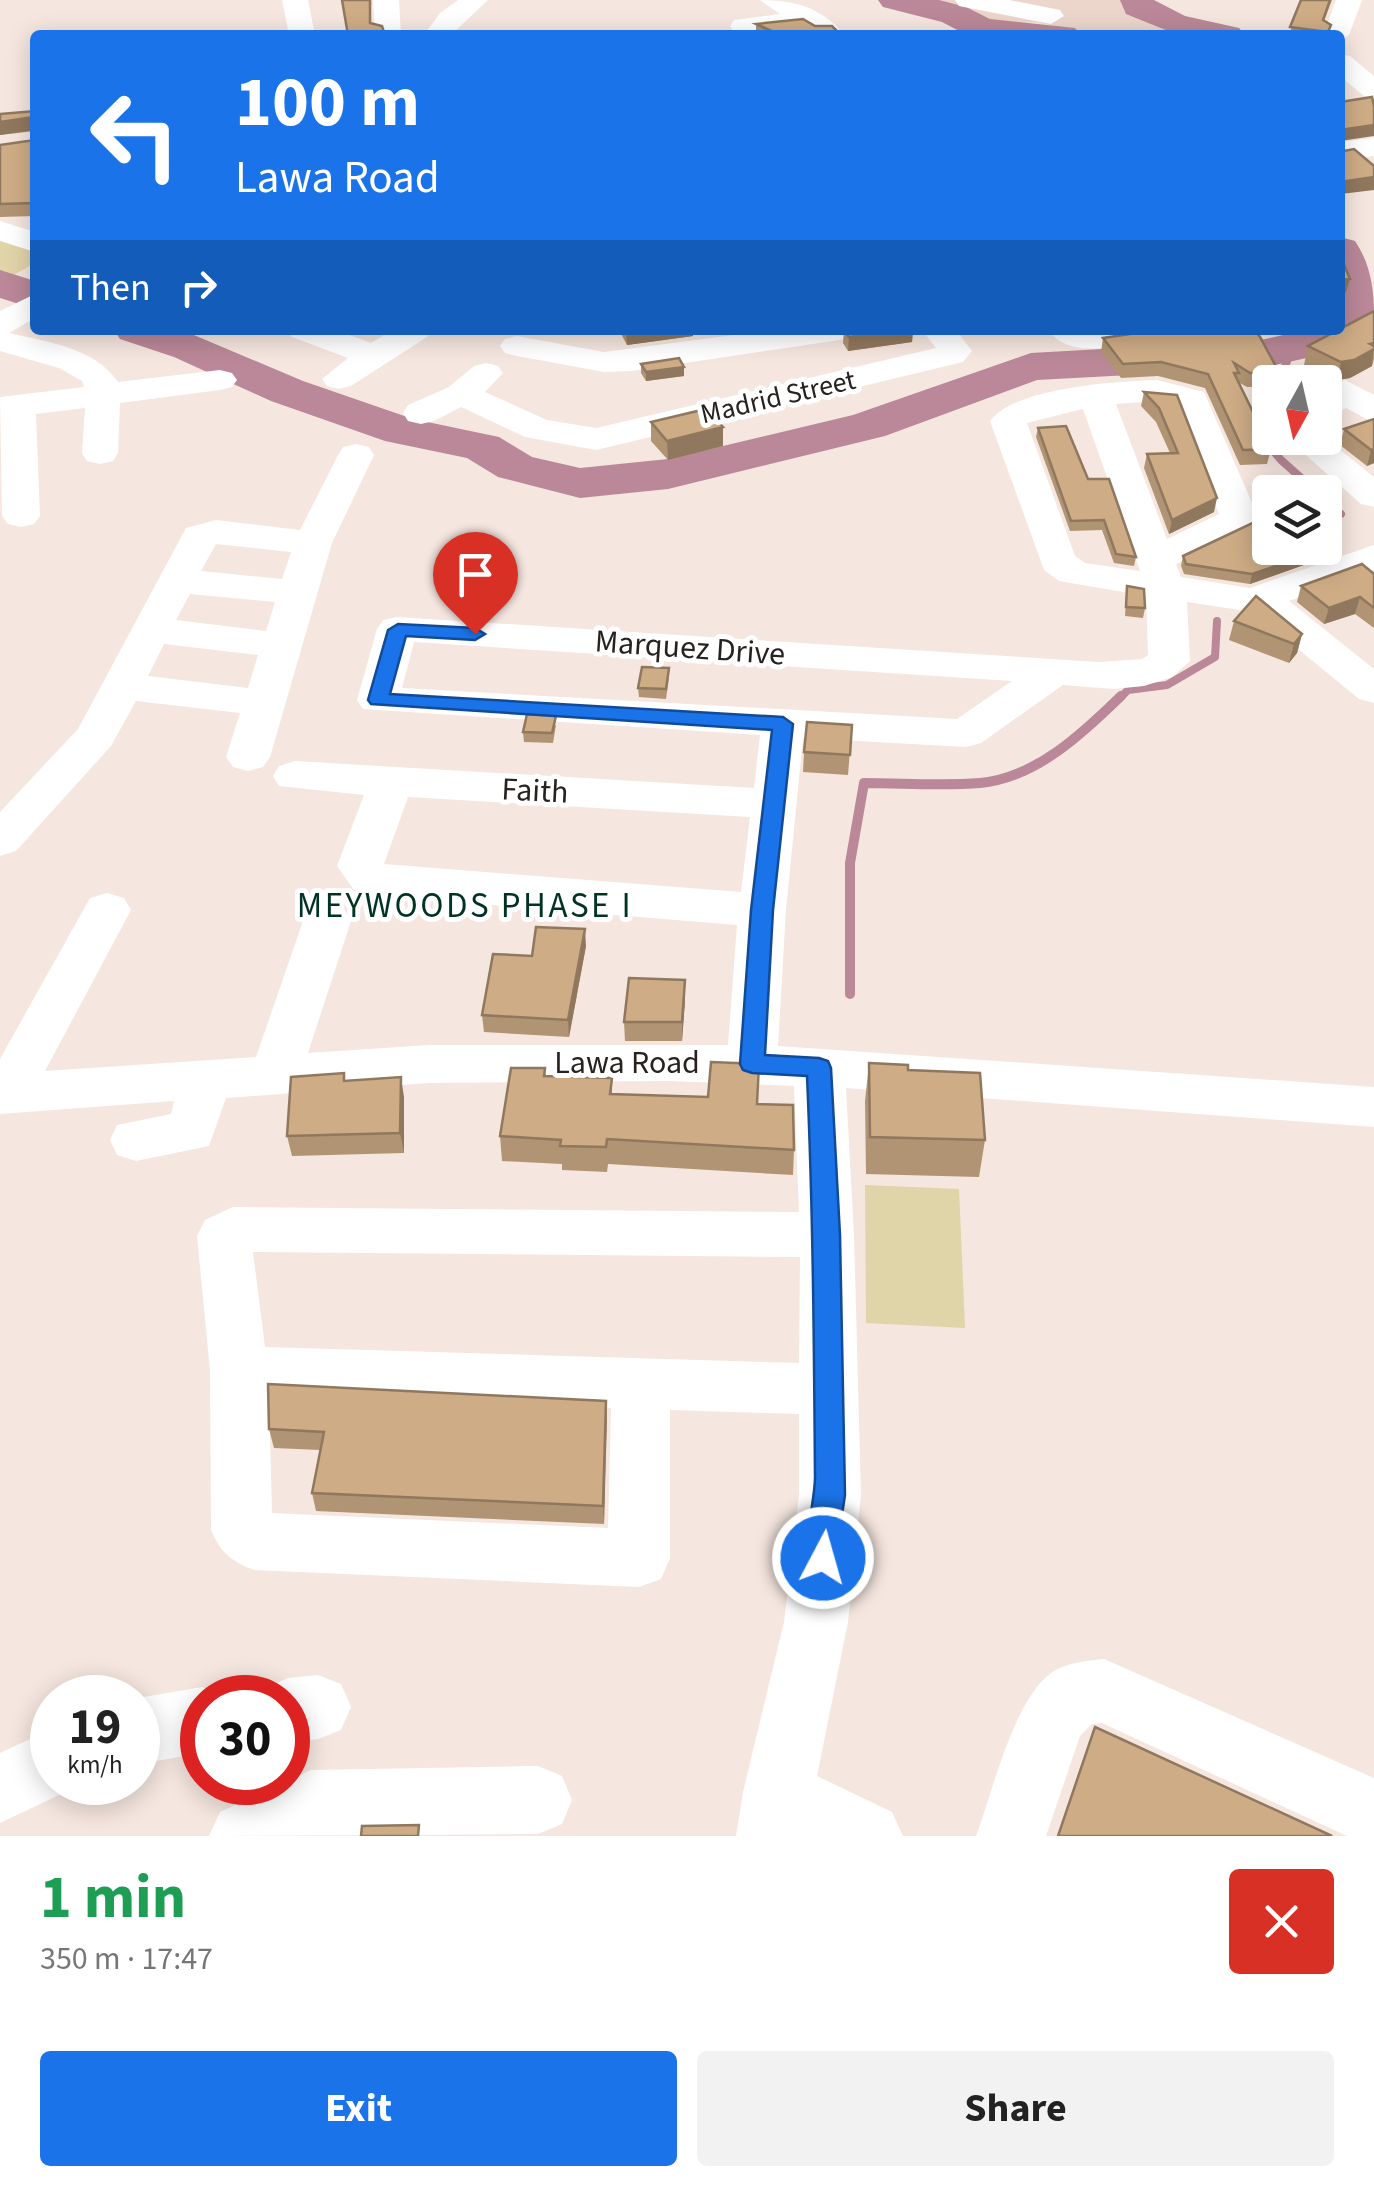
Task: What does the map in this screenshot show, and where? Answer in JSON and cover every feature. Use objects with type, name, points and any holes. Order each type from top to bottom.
[{"type":"street","points":[[295,0],[301,30]]},
{"type":"street","points":[[386,0],[388,30]]},
{"type":"street","points":[[441,30],[449,18],[475,0]]},
{"type":"street","points":[[773,0],[825,30]]},
{"type":"street","points":[[968,0],[1050,16]]},
{"type":"street","points":[[1340,30],[1357,5]]},
{"type":"street","points":[[742,26],[809,18]]},
{"type":"street","points":[[1345,66],[1374,90]]},
{"type":"street","points":[[1345,102],[1374,99]]},
{"type":"street","points":[[1345,150],[1374,146]]},
{"type":"street","points":[[0,230],[30,240]]},
{"type":"street","points":[[0,324],[30,307]]},
{"type":"street","points":[[318,335],[375,356]]},
{"type":"street","points":[[338,380],[407,335]]},
{"type":"street","points":[[421,413],[461,394],[525,338],[604,362],[807,335]]},
{"type":"street","name":"Madrid Street","points":[[461,394],[538,429],[596,439],[951,355],[955,351],[943,335]]},
{"type":"street","points":[[1073,335],[1081,340],[1120,335]]},
{"type":"street","points":[[0,341],[75,362],[96,374],[102,386],[100,454]]},
{"type":"street","points":[[682,354],[721,412]]},
{"type":"street","points":[[21,516],[9,407],[100,396],[177,399],[220,380]]},
{"type":"street","points":[[1160,573],[1240,519],[1192,399],[1184,393],[1095,394],[1020,413],[1008,421],[1058,562],[1073,573],[1160,573],[1244,600],[1364,572]]},
{"type":"street","points":[[1342,393],[1374,412]]},
{"type":"street","points":[[752,1064],[762,910],[783,724],[966,733],[1055,671],[1142,674],[1157,670],[1168,661],[1170,620],[1160,573],[1095,394]]},
{"type":"street","points":[[248,758],[313,543],[356,455]]},
{"type":"street","points":[[1325,455],[1374,496]]},
{"type":"street","points":[[0,840],[96,736],[200,536],[208,533],[313,543]]},
{"type":"street","points":[[177,581],[298,592]]},
{"type":"street","points":[[1261,598],[1374,690]]},
{"type":"street","points":[[152,630],[282,645]]},
{"type":"street","name":"Marquez Drive","points":[[783,724],[378,700],[398,630],[1055,671]]},
{"type":"street","points":[[122,686],[264,704]]},
{"type":"street","name":"Faith","points":[[295,776],[776,804]]},
{"type":"street","points":[[391,783],[360,866],[370,879],[762,910]]},
{"type":"street","points":[[5,1094],[106,910]]},
{"type":"street","points":[[276,1074],[328,921]]},
{"type":"street","name":"Lawa Road","points":[[5,1094],[429,1064],[752,1064],[1374,1107]]},
{"type":"street","points":[[819,1068],[827,1235],[830,1495],[816,1622],[774,1814],[868,1836]]},
{"type":"street","points":[[136,1140],[190,1131],[201,1080]]},
{"type":"street","points":[[642,1382],[638,1558],[254,1541],[242,1530],[239,1371],[223,1240],[234,1229],[827,1235]]},
{"type":"street","points":[[239,1371],[827,1389]]},
{"type":"street","points":[[1011,1836],[1054,1714],[1077,1694],[1104,1690],[1374,1813]]},
{"type":"street","points":[[0,1789],[30,1774]]},
{"type":"street","points":[[244,1836],[311,1804],[538,1800]]},
{"type":"shaded area","points":[[924,0],[1132,0],[1136,12],[1187,30],[1072,30],[1036,22],[996,24]]},
{"type":"shaded area","points":[[0,238],[30,248],[30,266],[8,278],[0,275]]},
{"type":"shaded area","points":[[865,1185],[959,1189],[965,1328],[866,1323]]},
{"type":"building","points":[[342,0],[370,0],[370,23],[383,30],[347,30]]},
{"type":"building","points":[[1301,0],[1330,0],[1323,20],[1331,25],[1329,30],[1290,27]]},
{"type":"building","points":[[803,19],[836,30],[769,30],[756,24]]},
{"type":"building","points":[[1372,97],[1374,125],[1345,129],[1345,101]]},
{"type":"building","points":[[30,111],[30,118],[0,122],[0,114]]},
{"type":"building","points":[[30,141],[30,203],[0,204],[0,145]]},
{"type":"building","points":[[1354,149],[1374,166],[1374,177],[1345,181],[1345,151]]},
{"type":"building","points":[[1374,311],[1374,343],[1370,344],[1374,349],[1341,362],[1308,346],[1329,335],[1345,335],[1345,326]]},
{"type":"building","points":[[1259,335],[1275,365],[1252,365],[1250,373],[1234,363],[1239,373],[1234,373],[1252,410],[1252,450],[1243,450],[1208,374],[1161,362],[1123,364],[1103,338]]},
{"type":"building","points":[[679,358],[684,367],[646,372],[641,364]]},
{"type":"building","points":[[1144,392],[1177,395],[1217,498],[1172,520],[1147,454],[1178,453],[1159,408]]},
{"type":"building","points":[[706,409],[723,427],[667,441],[651,422]]},
{"type":"building","points":[[1374,419],[1371,450],[1344,429]]},
{"type":"building","points":[[1066,426],[1088,479],[1109,479],[1136,557],[1116,554],[1104,520],[1071,521],[1038,428]]},
{"type":"building","points":[[1252,523],[1252,565],[1279,565],[1252,574],[1186,564],[1183,556]]},
{"type":"building","points":[[1362,564],[1374,574],[1374,608],[1360,597],[1329,608],[1301,586]]},
{"type":"building","points":[[1127,586],[1144,589],[1145,608],[1126,607]]},
{"type":"building","points":[[1256,596],[1302,634],[1294,644],[1234,621]]},
{"type":"building","points":[[642,667],[669,668],[666,689],[638,688]]},
{"type":"building","points":[[527,714],[556,716],[552,733],[523,732]]},
{"type":"building","points":[[807,722],[852,725],[850,755],[804,752]]},
{"type":"building","points":[[536,927],[585,929],[568,1020],[482,1015],[493,954],[532,956]]},
{"type":"building","points":[[629,978],[685,980],[682,1022],[624,1022]]},
{"type":"building","points":[[711,1062],[759,1064],[757,1104],[793,1105],[794,1150],[607,1139],[606,1147],[560,1146],[561,1140],[500,1136],[511,1068],[545,1068],[544,1076],[612,1078],[610,1094],[708,1097]]},
{"type":"building","points":[[869,1063],[908,1065],[908,1070],[980,1073],[985,1140],[870,1137]]},
{"type":"building","points":[[344,1073],[344,1081],[401,1077],[400,1133],[287,1136],[291,1077]]},
{"type":"building","points":[[268,1384],[606,1401],[603,1506],[312,1493],[324,1432],[269,1429]]},
{"type":"building","points":[[1095,1727],[1332,1836],[1058,1836]]},
{"type":"building","points":[[419,1825],[418,1836],[361,1836],[362,1826]]},
{"type":"waterway","points":[[895,0],[954,14],[982,29],[996,30]]},
{"type":"waterway","points":[[1137,0],[1138,7],[1175,24],[1203,30]]},
{"type":"waterway","points":[[1345,263],[1353,313],[1345,319]]},
{"type":"waterway","points":[[0,283],[30,294]]},
{"type":"waterway","points":[[152,335],[190,347],[287,391],[402,431],[482,447],[515,467],[580,483],[668,474],[868,426],[1031,367],[1261,354],[1316,343],[1326,335]]},
{"type":"waterway","points":[[1286,365],[1292,348]]},
{"type":"waterway","points":[[1277,455],[1298,475]]},
{"type":"waterway","points":[[1119,699],[1128,690],[1167,685],[1215,657],[1217,621]]},
{"type":"waterway","points":[[850,994],[850,863],[864,783],[951,784],[1001,779],[1057,751],[1121,696]]},
{"type":"district","name":"MEYWOODS PHASE I","points":[[465,906]]},
{"type":"route","points":[[475,634],[398,630],[378,700],[783,724],[762,910],[752,1064],[819,1068],[827,1235],[830,1495],[823,1558]]}]
